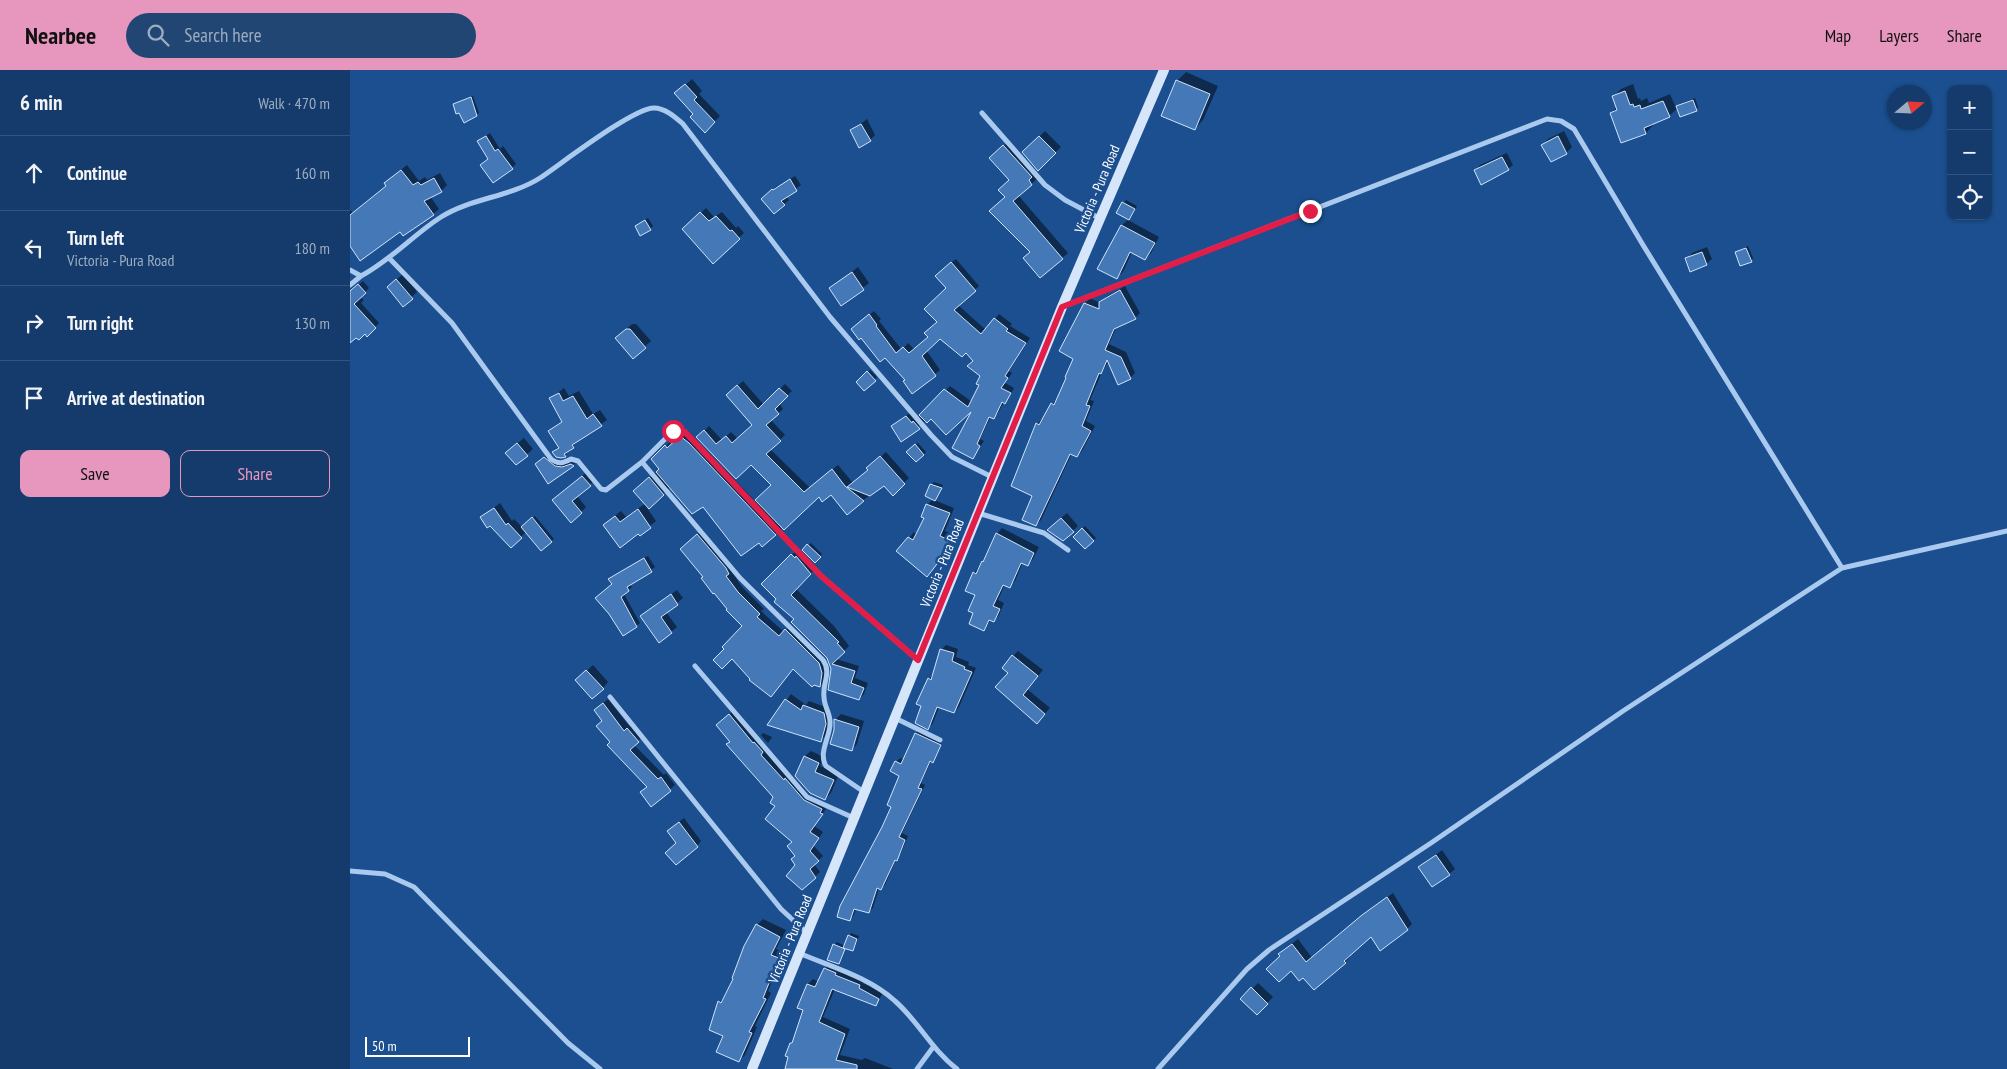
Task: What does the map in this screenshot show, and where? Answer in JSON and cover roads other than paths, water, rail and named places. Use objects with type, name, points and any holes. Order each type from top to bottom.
[{"type":"main road","name":"Victoria - Pura Road","points":[[752,1069],[1062,307],[1164,70]]},
{"type":"street","points":[[350,285],[379,266],[441,217],[463,206],[516,190],[539,178],[640,112],[654,108],[667,111],[683,124],[830,317],[931,435],[952,456],[992,477]]},
{"type":"street","points":[[982,113],[1045,186],[1064,200],[1099,218]]},
{"type":"street","points":[[1062,307],[1546,119],[1561,121],[1574,129],[1842,568]]},
{"type":"street","points":[[389,258],[452,323],[551,459],[562,464],[571,459],[578,461],[601,489],[606,490],[642,462],[673,431],[685,432],[821,576],[918,660]]},
{"type":"street","points":[[350,270],[361,276]]},
{"type":"street","points":[[642,462],[740,578],[823,660],[828,672],[824,699],[830,718],[830,727],[823,755],[824,762],[826,766],[864,792]]},
{"type":"street","points":[[978,513],[1044,533],[1068,550]]},
{"type":"street","points":[[1158,1069],[1240,976],[1270,950],[1431,843],[1623,711],[1842,568],[2007,531]]},
{"type":"street","points":[[695,666],[807,797],[854,818]]},
{"type":"street","points":[[610,697],[781,909],[807,933]]},
{"type":"street","points":[[895,717],[940,740]]},
{"type":"street","points":[[350,871],[384,874],[400,879],[414,887],[568,1043],[600,1069]]},
{"type":"street","points":[[799,953],[882,990],[897,1002],[945,1060],[957,1069]]},
{"type":"street","points":[[918,1069],[934,1046]]}]
